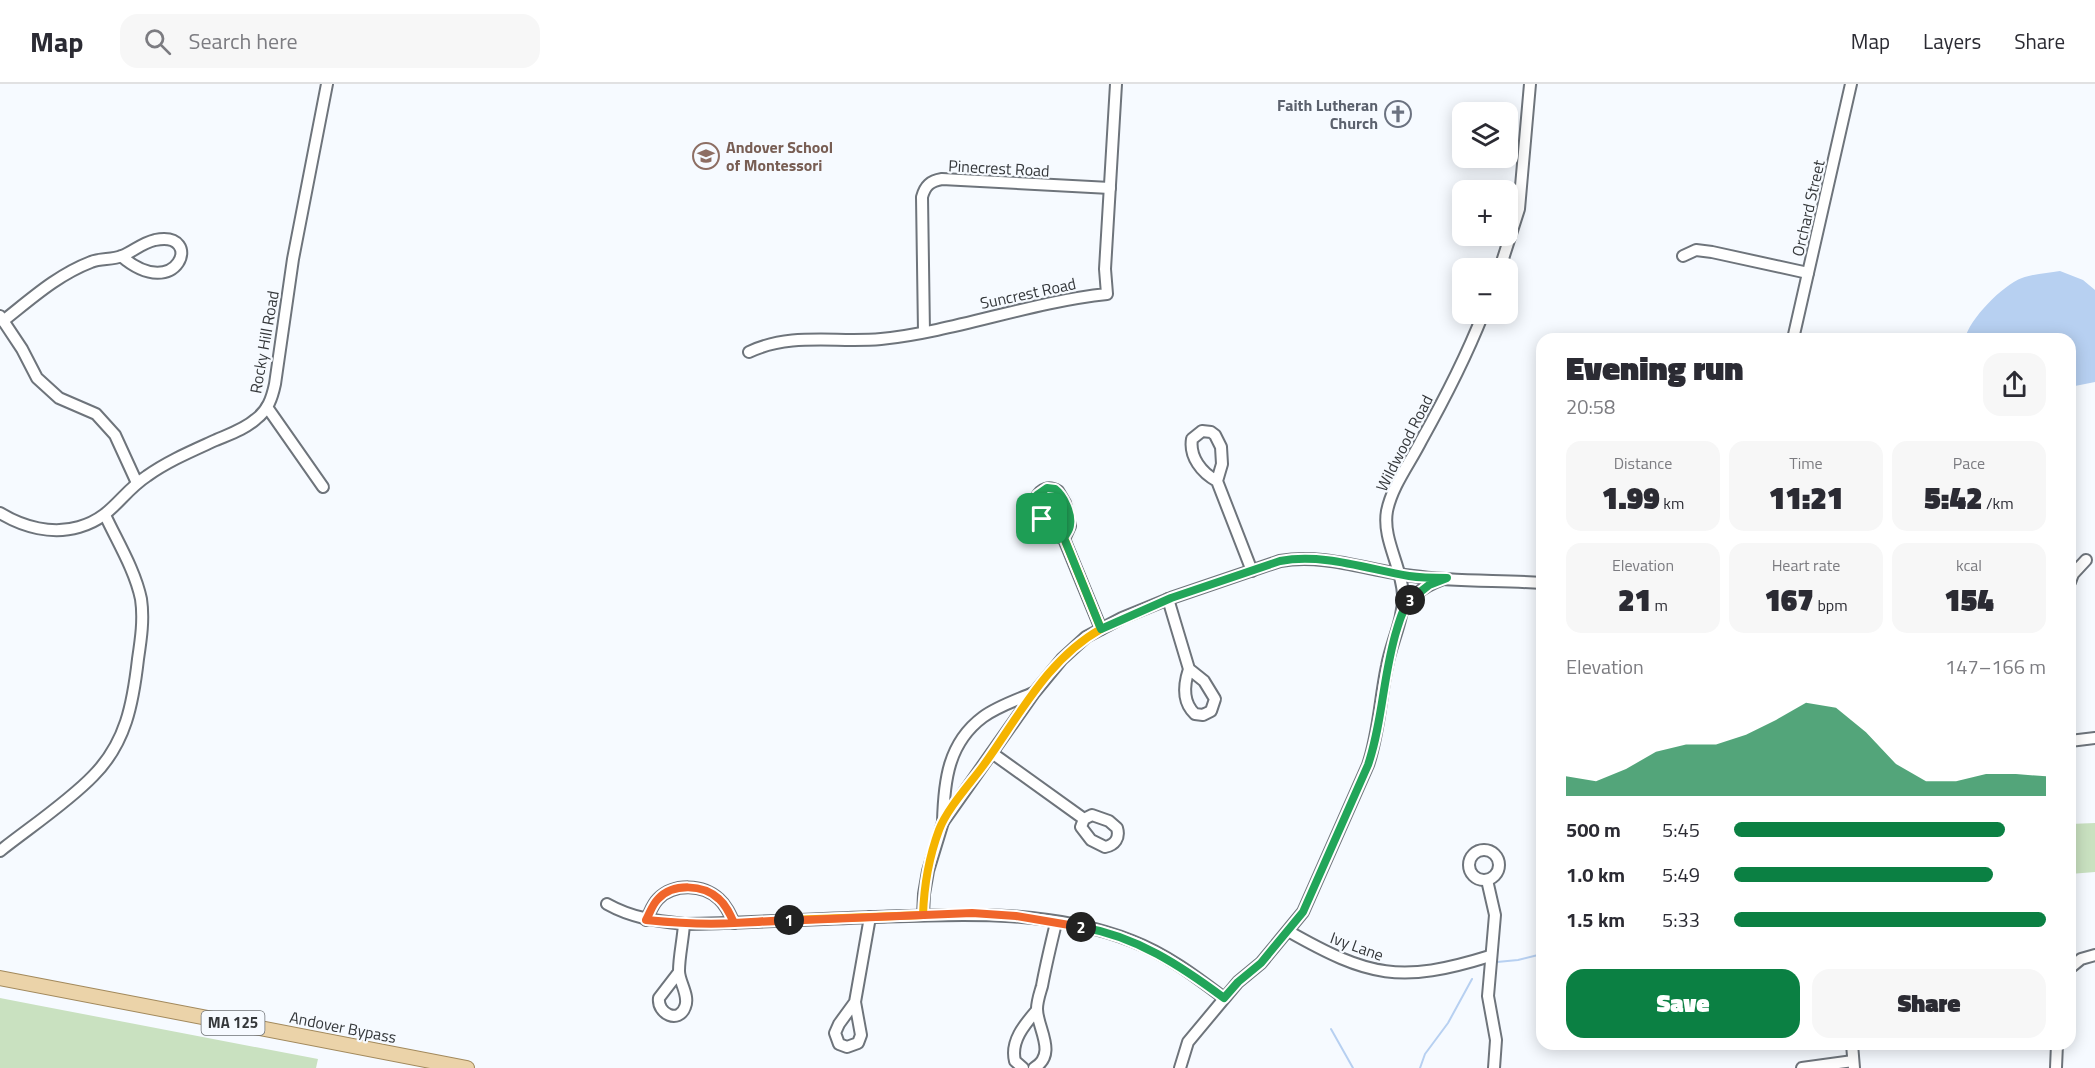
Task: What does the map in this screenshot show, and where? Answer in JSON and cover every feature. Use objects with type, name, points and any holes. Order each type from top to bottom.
[{"type":"main road","name":"Andover Bypass","points":[[0,978],[467,1068]]},
{"type":"street","name":"Rocky Hill Road","points":[[0,513],[21,524],[52,529],[78,527],[105,514],[117,505],[137,483],[186,453],[250,425],[267,407],[275,384],[293,259],[327,84]]},
{"type":"street","name":"Suncrest Road","points":[[749,352],[768,345],[799,339],[881,339],[924,332],[1045,304],[1107,294],[1106,269],[1116,84]]},
{"type":"street","points":[[1503,258],[1521,195],[1530,84]]},
{"type":"street","name":"Orchard Street","points":[[1794,333],[1851,84]]},
{"type":"street","name":"Pinecrest Road","points":[[924,332],[922,197],[928,184],[942,179],[1110,188]]},
{"type":"street","points":[[121,256],[138,269],[156,272],[174,269],[182,256],[175,242],[163,239],[145,243],[121,256],[94,261],[78,267],[47,286],[2,319],[37,378],[59,398],[96,414],[115,435],[137,483]]},
{"type":"street","points":[[1683,256],[1696,250],[1713,252],[1809,273]]},
{"type":"street","name":"Wildwood Road","points":[[1180,1068],[1188,1042],[1238,982],[1261,963],[1303,912],[1368,765],[1375,741],[1387,666],[1402,614],[1403,592],[1387,524],[1390,501],[1437,413],[1478,324]]},
{"type":"street","points":[[267,407],[323,487]]},
{"type":"street","points":[[1217,481],[1252,571]]},
{"type":"street","points":[[1064,538],[1070,526],[1065,504],[1058,491],[1050,488],[1044,489],[1036,498],[1039,512],[1050,533],[1064,538],[1101,629]]},
{"type":"street","points":[[0,851],[94,776],[119,742],[129,717],[134,697],[142,608],[136,583],[105,514]]},
{"type":"street","points":[[943,822],[1034,693],[1062,659],[1086,637],[1168,599],[1280,561],[1314,558],[1399,574],[1536,584]]},
{"type":"street","points":[[2076,571],[2086,560]]},
{"type":"street","points":[[1402,614],[1407,603],[1421,590],[1447,578]]},
{"type":"street","points":[[1168,599],[1189,669]]},
{"type":"street","points":[[923,915],[925,886],[931,858],[943,822],[946,773],[961,741],[972,726],[983,717],[997,708],[1034,693]]},
{"type":"street","points":[[2076,740],[2095,738]]},
{"type":"street","points":[[992,753],[1084,819]]},
{"type":"street","points":[[1487,880],[1495,915],[1488,996],[1496,1040],[1494,1068]]},
{"type":"street","points":[[646,920],[657,900],[670,891],[685,887],[714,894],[729,910],[734,923]]},
{"type":"street","points":[[606,903],[646,920],[684,924],[993,914],[1091,928],[1133,941],[1173,962],[1224,998]]},
{"type":"street","points":[[855,1002],[870,917]]},
{"type":"street","points":[[1034,1068],[1043,1060],[1046,1044],[1037,1010],[1047,955],[1056,923]]},
{"type":"street","points":[[679,972],[684,924]]},
{"type":"street","name":"Ivy Lane","points":[[1288,931],[1342,959],[1383,972],[1420,973],[1490,956]]},
{"type":"street","points":[[2076,963],[2081,959],[2095,955]]},
{"type":"street","points":[[1023,1068],[1015,1061],[1015,1047],[1023,1027],[1037,1010]]},
{"type":"street","points":[[2056,1068],[2057,1050]]},
{"type":"street","points":[[1802,1068],[1854,1064]]},
{"type":"green space","points":[[2095,823],[2095,872],[2076,874],[2076,824]]},
{"type":"green space","points":[[0,998],[318,1059],[316,1068],[0,1068]]},
{"type":"water","points":[[2060,271],[2083,280],[2095,290],[2095,382],[2076,386],[2076,333],[1967,333],[1980,313],[1997,295],[2014,282]]},
{"type":"waterway","points":[[1497,962],[1536,956]]},
{"type":"waterway","points":[[1420,1068],[1425,1054],[1448,1023],[1472,979]]},
{"type":"waterway","points":[[1331,1029],[1353,1068]]},
{"type":"place","name":"Faith Lutheran Church","points":[[1398,114]]},
{"type":"place","name":"Andover School of Montessori","points":[[706,156]]},
{"type":"route","points":[[1042,519],[1036,503],[1037,495],[1041,490],[1047,488],[1055,489],[1063,498],[1070,519],[1070,528],[1064,538],[1082,584],[1101,629],[1171,598],[1293,558],[1314,558],[1410,576],[1447,578],[1421,590],[1407,603],[1387,666],[1375,741],[1368,765],[1303,912],[1261,963],[1238,982],[1224,998],[1189,972],[1133,941],[1091,928],[1016,916],[957,914],[734,923],[729,910],[714,894],[685,887],[664,894],[657,900],[646,920],[684,924],[725,923],[923,915],[925,886],[931,858],[943,822],[1046,676],[1086,637],[1101,629],[1064,538],[1050,533],[1042,519]]}]
